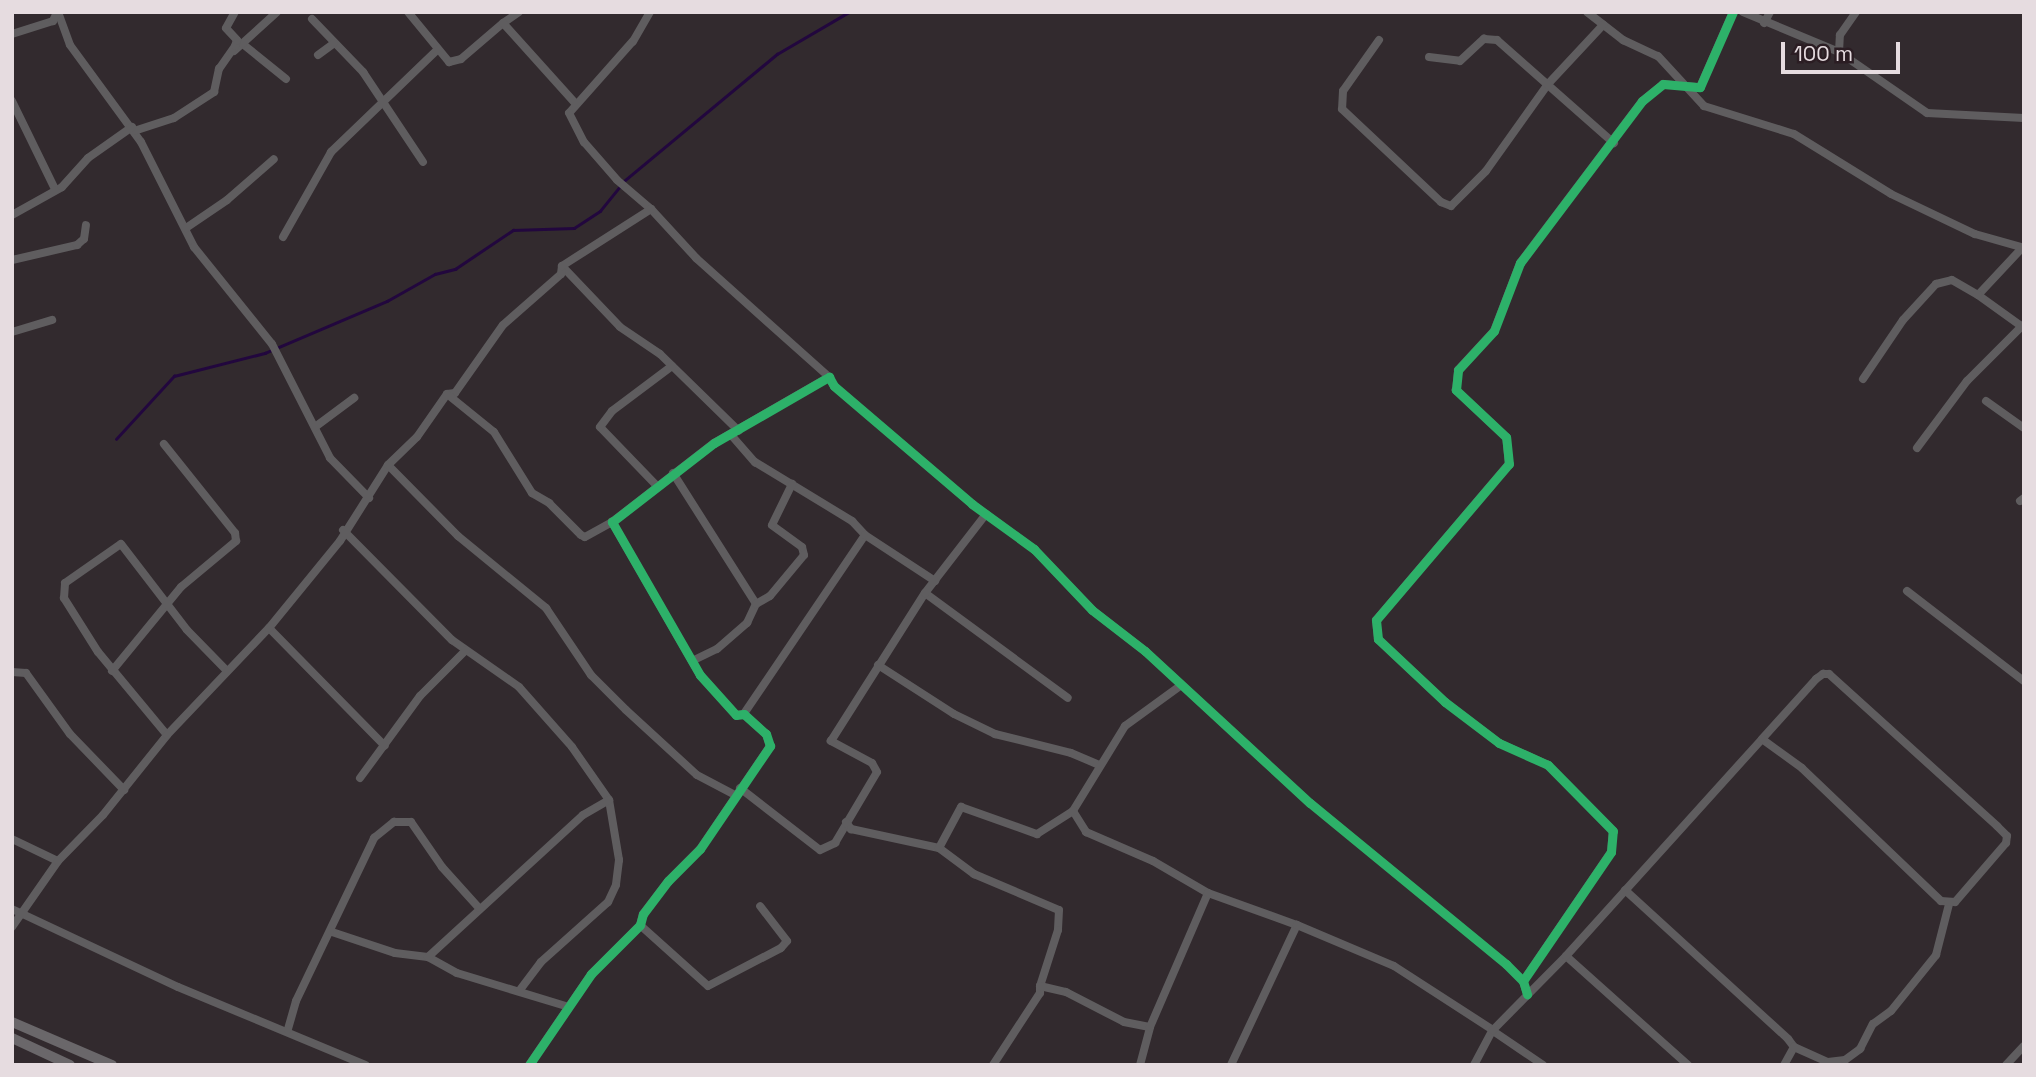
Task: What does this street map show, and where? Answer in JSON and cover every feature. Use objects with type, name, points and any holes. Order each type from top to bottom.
[{"type":"main road","points":[[12,1022],[112,1065]]},
{"type":"main road","points":[[12,1038],[70,1065],[74,1050]]},
{"type":"street","points":[[12,34],[53,21],[57,12]]},
{"type":"street","points":[[57,12],[70,45],[133,129],[194,247],[272,344],[314,428],[340,471],[369,498]]},
{"type":"street","points":[[234,51],[237,40],[226,28],[235,12]]},
{"type":"street","points":[[12,215],[54,187],[62,187],[88,158],[133,129],[174,118],[214,93],[219,69],[234,51],[244,45],[277,12]]},
{"type":"street","points":[[408,12],[449,62],[461,59],[519,12]]},
{"type":"street","points":[[650,12],[633,41],[569,113],[584,142],[617,180],[652,209],[696,258],[830,377],[834,386],[986,514],[1034,549],[1092,610],[1310,803],[1522,981],[1527,994]]},
{"type":"street","points":[[1587,12],[1602,25],[1658,56],[1686,87],[1696,93],[1704,106],[1794,134],[1891,194],[1975,234],[2023,248],[1978,295]]},
{"type":"street","points":[[1696,93],[1733,12]]},
{"type":"street","points":[[1743,12],[1839,52],[1927,113],[2024,118]]},
{"type":"street","points":[[1765,23],[1770,12]]},
{"type":"street","points":[[1839,52],[1840,35],[1856,12]]},
{"type":"street","points":[[312,19],[384,100],[423,162]]},
{"type":"street","points":[[503,23],[576,104]]},
{"type":"street","points":[[1379,40],[1343,91],[1342,109],[1446,206],[1457,204],[1486,171],[1548,84],[1602,25]]},
{"type":"street","points":[[1429,57],[1460,61],[1484,39],[1497,40],[1614,143]]},
{"type":"street","points":[[318,55],[333,44]]},
{"type":"street","points":[[244,45],[286,79]]},
{"type":"street","points":[[283,237],[331,152],[437,50]]},
{"type":"street","points":[[1522,981],[1611,852],[1613,831],[1548,765],[1499,743],[1445,702],[1378,639],[1376,620],[1509,464],[1506,437],[1456,390],[1456,375],[1494,331],[1520,263],[1654,90],[1663,84],[1686,87]]},
{"type":"street","points":[[12,101],[54,187]]},
{"type":"street","points":[[186,228],[227,201],[274,159]]},
{"type":"street","points":[[562,266],[652,209]]},
{"type":"street","points":[[12,260],[77,245],[84,239],[86,225]]},
{"type":"street","points":[[562,266],[620,327],[672,366],[736,433],[755,462],[852,521],[865,535],[934,581]]},
{"type":"street","points":[[12,927],[58,861],[124,790],[166,735],[269,628],[340,541],[343,530],[369,498],[388,465],[417,437],[447,394],[455,393],[503,325],[561,274],[562,266]]},
{"type":"street","points":[[1863,379],[1903,320],[1936,285],[1952,280],[2023,327],[1967,381],[1917,448]]},
{"type":"street","points":[[12,332],[52,320]]},
{"type":"street","points":[[657,486],[600,428],[612,411],[672,366]]},
{"type":"street","points":[[447,394],[494,432],[531,493],[549,503],[585,537],[612,522],[714,443],[736,433],[830,377]]},
{"type":"street","points":[[314,428],[354,398]]},
{"type":"street","points":[[1986,401],[2024,428]]},
{"type":"street","points":[[112,671],[181,587],[236,541],[235,533],[164,444]]},
{"type":"street","points":[[388,465],[457,536],[546,608],[591,675],[697,775],[738,792],[820,850],[835,843],[877,772],[872,763],[831,741],[925,593],[986,514]]},
{"type":"street","points":[[673,473],[756,604]]},
{"type":"street","points":[[692,661],[718,649],[747,623],[756,604],[770,596],[806,552],[772,524],[792,484]]},
{"type":"street","points":[[612,522],[692,661],[718,698],[736,716],[744,714],[865,535]]},
{"type":"street","points":[[343,530],[465,651],[519,687],[572,747],[609,800],[619,860],[616,885],[608,902],[541,962],[521,989]]},
{"type":"street","points":[[166,735],[112,671],[64,598],[65,583],[121,544],[167,605],[227,671]]},
{"type":"street","points":[[1907,591],[2024,681]]},
{"type":"street","points":[[925,593],[1068,698]]},
{"type":"street","points":[[269,628],[385,746]]},
{"type":"street","points":[[360,778],[420,696],[465,651]]},
{"type":"street","points":[[878,665],[954,714],[995,734],[1072,752],[1099,765]]},
{"type":"street","points":[[13,669],[26,673],[70,734],[124,790]]},
{"type":"street","points":[[1474,1065],[1495,1031],[1527,994],[1566,956],[1625,890],[1816,679],[1829,674],[2007,836],[1987,867],[1949,904],[1936,955],[1891,1011],[1873,1024],[1860,1049],[1845,1060],[1828,1062],[1794,1048],[1625,890]]},
{"type":"street","points":[[939,848],[961,807],[1037,834],[1073,811],[1125,726],[1180,686]]},
{"type":"street","points":[[529,1065],[615,947],[640,925],[643,914],[668,881],[716,828],[770,746],[766,734],[744,714]]},
{"type":"street","points":[[1762,739],[1802,768],[1949,904]]},
{"type":"street","points":[[428,957],[479,908],[509,887],[583,815],[609,800]]},
{"type":"street","points":[[1073,811],[1086,832],[1153,860],[1208,893],[1297,925],[1394,966],[1543,1065]]},
{"type":"street","points":[[288,1030],[296,1001],[332,932],[374,838],[401,820],[411,822],[429,842],[442,867],[479,908]]},
{"type":"street","points":[[846,822],[851,829],[939,848],[974,874],[1059,910],[1058,930],[1040,993],[993,1065]]},
{"type":"street","points":[[12,839],[58,861]]},
{"type":"street","points":[[1140,1065],[1150,1027],[1208,893]]},
{"type":"street","points":[[640,925],[708,986],[781,948],[787,941],[760,906]]},
{"type":"street","points":[[12,909],[178,987],[288,1030],[365,1065]]},
{"type":"street","points":[[1231,1065],[1297,925]]},
{"type":"street","points":[[332,932],[395,953],[428,957],[457,973],[521,989],[569,1007]]},
{"type":"street","points":[[1566,956],[1688,1065]]},
{"type":"street","points":[[1040,986],[1066,992],[1124,1022],[1150,1027]]},
{"type":"street","points":[[2006,1065],[2024,1046]]},
{"type":"street","points":[[1784,1065],[1794,1048]]},
{"type":"waterway","points":[[624,181],[777,54],[849,12]]},
{"type":"waterway","points":[[116,439],[174,376],[265,353],[387,301],[435,274],[455,269],[513,230],[574,228],[600,211],[620,186]]},
{"type":"cycle path","points":[[1523,981],[1611,852],[1613,831],[1548,765],[1499,743],[1445,702],[1378,639],[1376,620],[1509,464],[1506,437],[1456,390],[1458,370],[1494,331],[1520,263],[1642,101],[1663,84],[1700,87],[1733,12]]},
{"type":"cycle path","points":[[529,1065],[591,974],[640,925],[643,914],[668,881],[700,849],[770,746],[766,734],[744,714],[736,715],[700,675],[612,522],[714,443],[829,377],[834,386],[972,504],[1034,549],[1092,610],[1145,651],[1310,803],[1506,964],[1523,981],[1527,994]]}]
